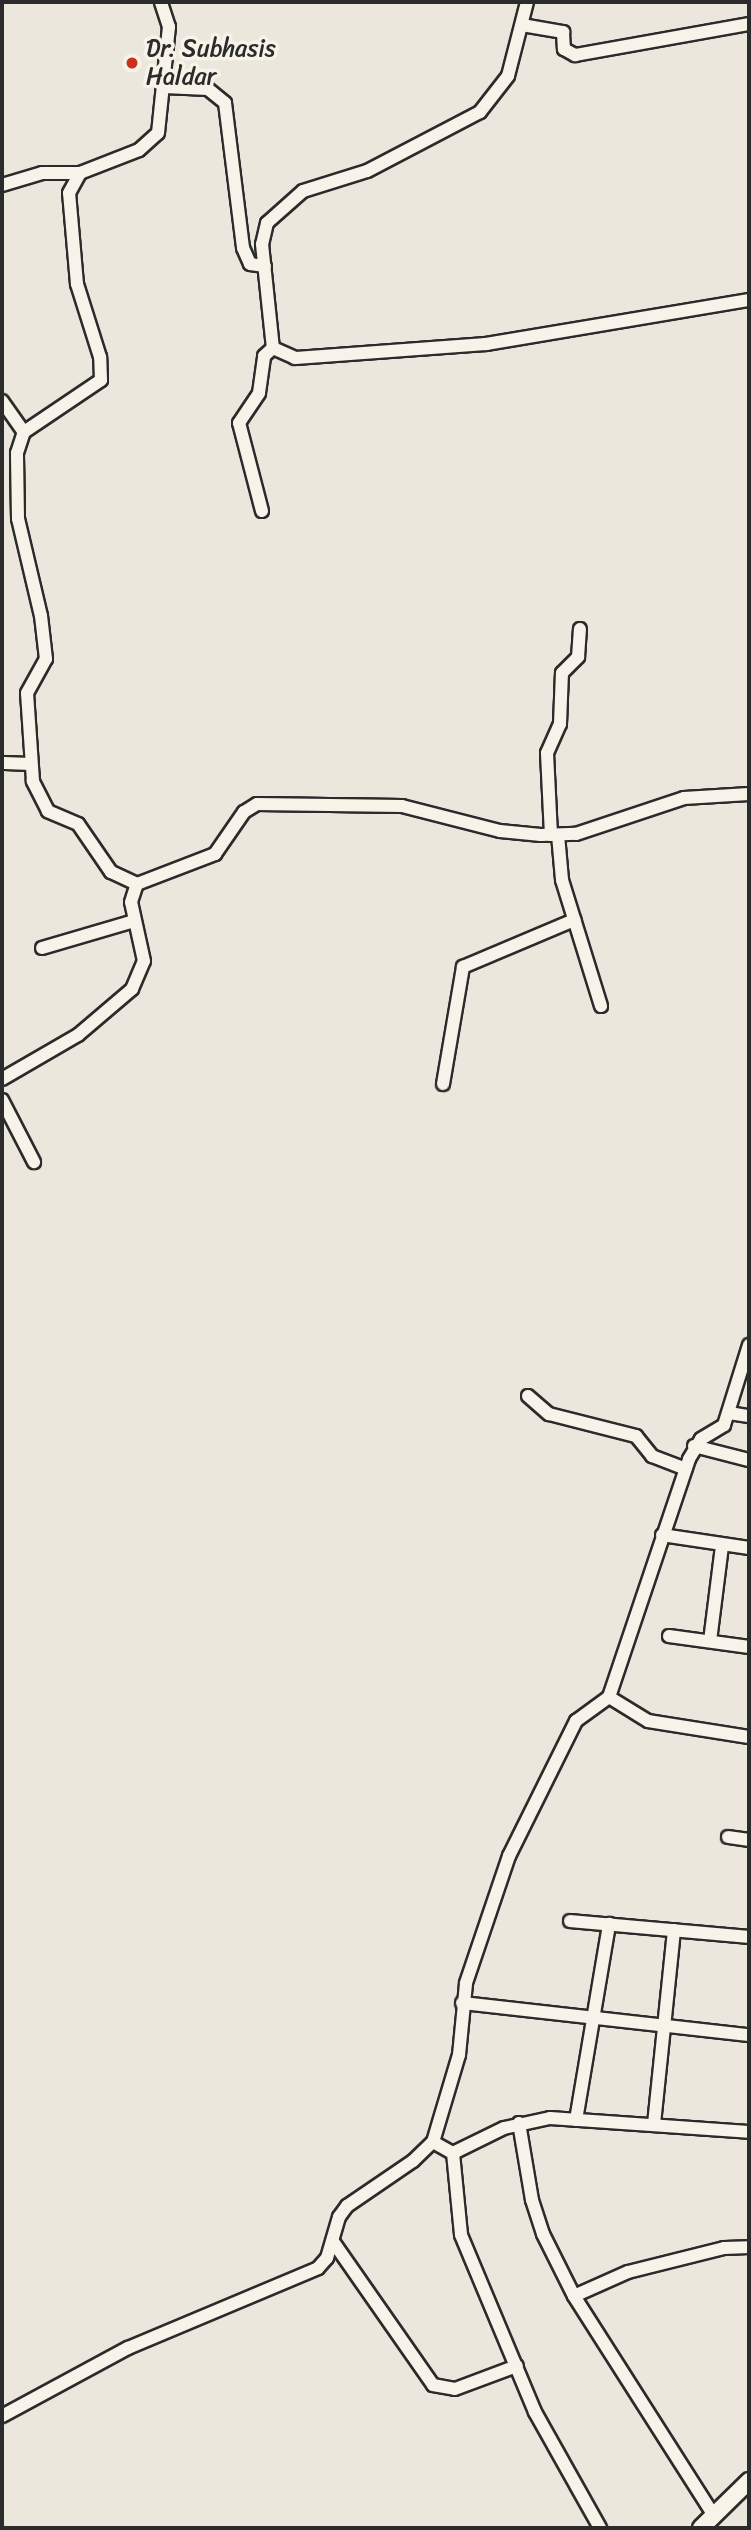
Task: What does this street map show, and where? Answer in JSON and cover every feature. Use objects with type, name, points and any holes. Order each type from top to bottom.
[{"type":"street","points":[[137,884],[111,872],[78,824],[48,811],[33,781],[27,693],[46,659],[41,616],[18,519],[18,453],[24,432],[102,380],[100,357],[77,284],[68,203],[72,180],[80,173],[152,142],[158,133],[169,27],[161,2]]},
{"type":"street","points":[[273,348],[265,266],[265,228],[286,202],[318,185],[368,171],[480,112],[508,76],[527,2]]},
{"type":"street","points":[[522,25],[563,32],[564,49],[575,55],[749,24]]},
{"type":"street","points":[[164,88],[208,89],[225,103],[243,248],[250,264],[265,266]]},
{"type":"street","points":[[2,185],[42,173],[80,173]]},
{"type":"street","points":[[273,348],[295,358],[486,344],[749,300]]},
{"type":"street","points":[[261,511],[239,423],[259,393],[264,356],[273,348]]},
{"type":"street","points":[[2,401],[24,432]]},
{"type":"street","points":[[580,629],[578,657],[562,673],[560,724],[547,753],[554,835],[562,880],[601,1006]]},
{"type":"street","points":[[2,763],[31,764]]},
{"type":"street","points":[[2,1079],[78,1035],[132,989],[144,961],[134,921],[131,892],[137,884],[215,854],[244,812],[270,801],[402,806],[500,831],[554,835],[576,834],[684,798],[749,794]]},
{"type":"street","points":[[443,1084],[463,967],[574,920]]},
{"type":"street","points":[[42,948],[134,921]]},
{"type":"street","points":[[2,1100],[34,1162]]},
{"type":"street","points":[[2,2416],[128,2348],[293,2282],[318,2268],[334,2243],[339,2217],[347,2206],[413,2161],[433,2142],[459,2055],[462,2003],[489,1910],[523,1822],[576,1721],[609,1697],[694,1446],[719,1432],[729,1413],[749,1345]]},
{"type":"street","points":[[528,1396],[549,1414],[636,1436],[652,1456],[686,1469]]},
{"type":"street","points":[[729,1413],[749,1416]]},
{"type":"street","points":[[694,1446],[749,1460]]},
{"type":"street","points":[[662,1535],[749,1548]]},
{"type":"street","points":[[710,1641],[722,1546]]},
{"type":"street","points":[[669,1636],[749,1647]]},
{"type":"street","points":[[609,1697],[648,1721],[749,1737]]},
{"type":"street","points":[[728,1837],[749,1840]]},
{"type":"street","points":[[569,1921],[749,1937]]},
{"type":"street","points":[[576,2120],[608,1924]]},
{"type":"street","points":[[654,2124],[674,1930]]},
{"type":"street","points":[[462,2003],[592,2020],[749,2035]]},
{"type":"street","points":[[453,2153],[519,2123],[576,2120],[749,2132]]},
{"type":"street","points":[[519,2123],[531,2200],[574,2296],[714,2516]]},
{"type":"street","points":[[433,2142],[453,2153]]},
{"type":"street","points":[[453,2153],[461,2235],[536,2412],[600,2528]]},
{"type":"street","points":[[334,2243],[433,2385],[455,2389],[517,2366]]},
{"type":"street","points":[[574,2296],[628,2272],[724,2248],[749,2247]]},
{"type":"street","points":[[701,2528],[749,2481]]},
{"type":"place","name":"Dr. Subhasis Haldar","points":[[132,63]]}]
